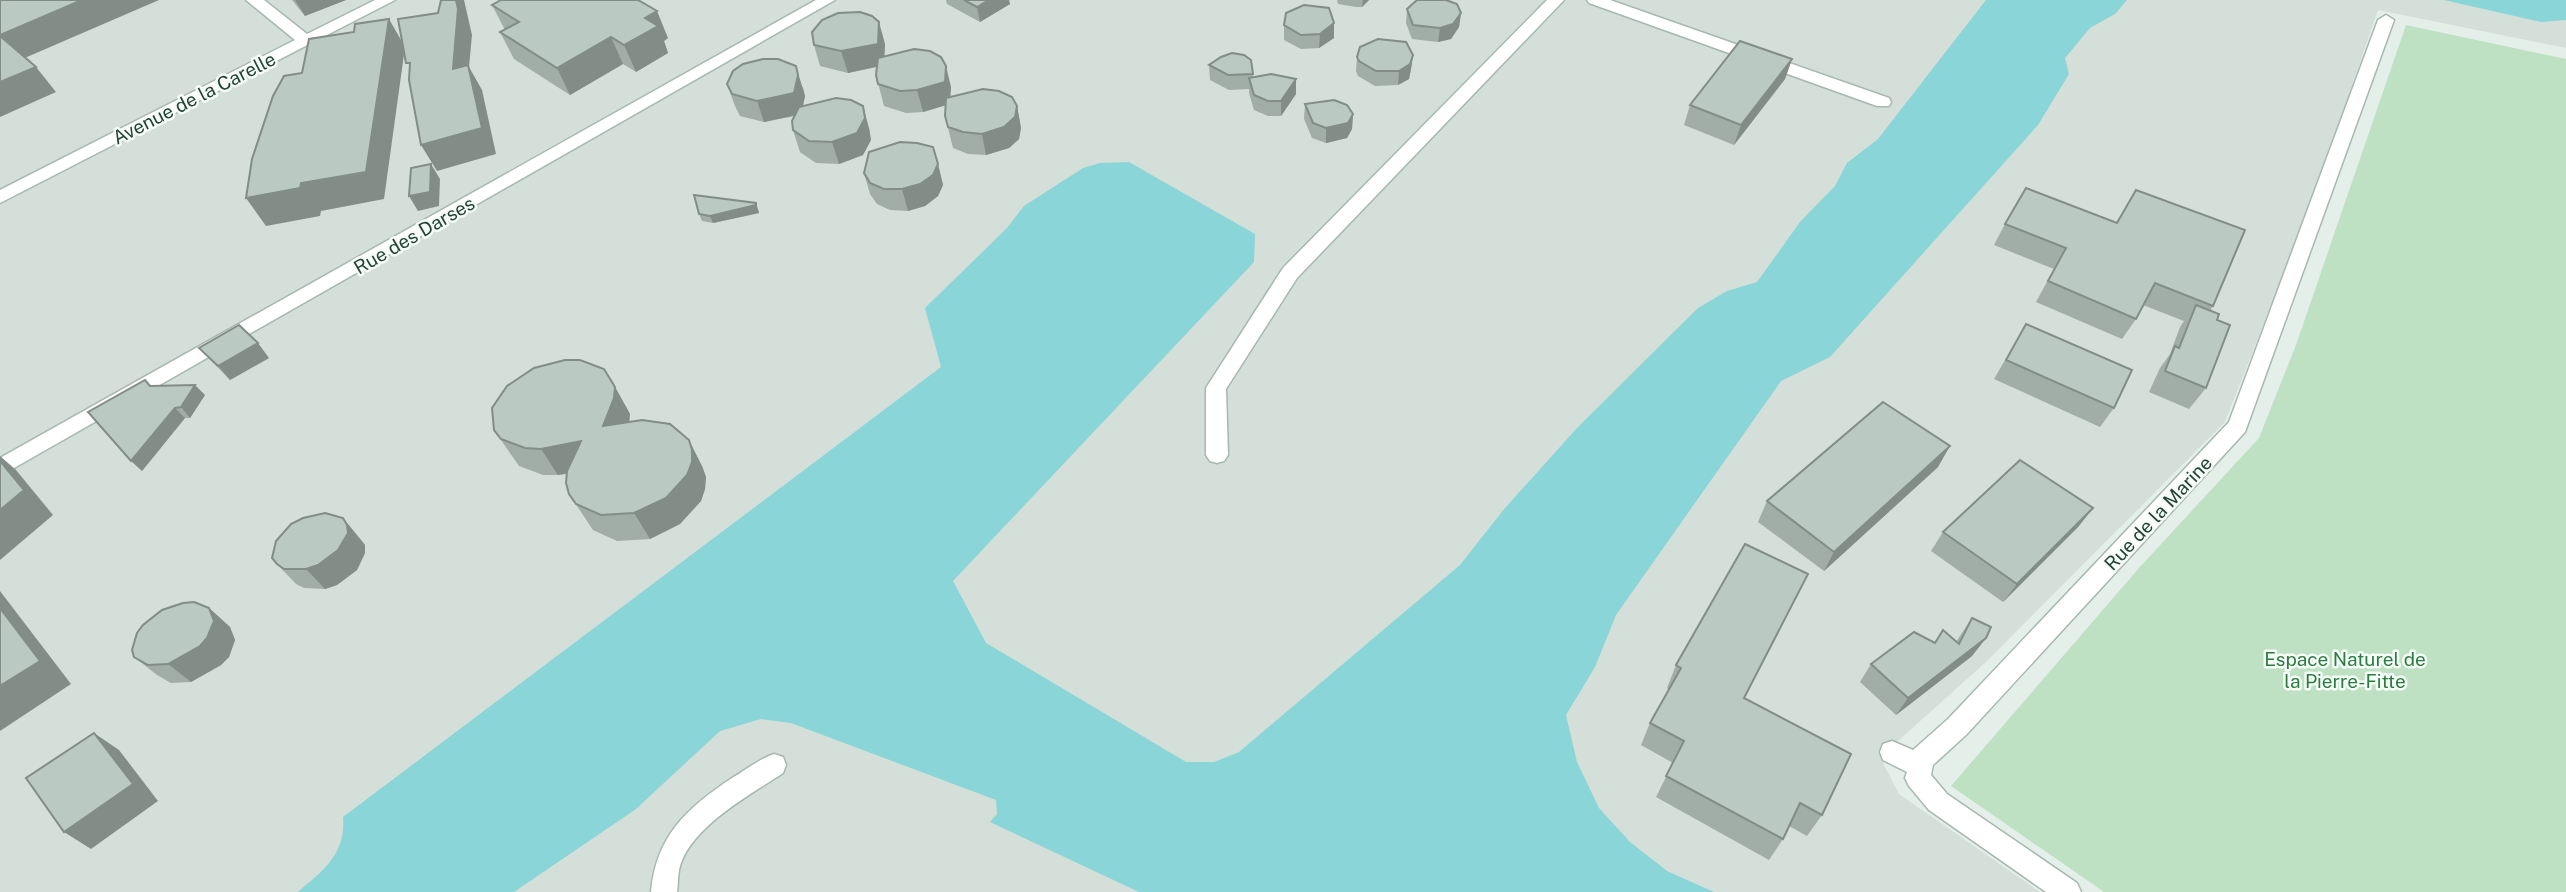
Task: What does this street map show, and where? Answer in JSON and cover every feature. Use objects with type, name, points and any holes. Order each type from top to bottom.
[{"type":"street","points":[[254,0],[306,41]]},
{"type":"street","name":"Avenue de la Carelle","points":[[0,197],[387,0]]},
{"type":"street","name":"Rue des Darses","points":[[0,468],[827,0]]},
{"type":"street","points":[[1217,455],[1216,388],[1290,273],[1556,0]]},
{"type":"street","points":[[1595,0],[1883,102]]},
{"type":"street","name":"Rue de la Marine","points":[[1920,766],[1921,759],[1957,727],[2238,426],[2386,20]]},
{"type":"street","points":[[1892,752],[1920,766],[1917,778],[1938,802],[2068,892]]},
{"type":"street","points":[[664,892],[663,881],[677,844],[696,819],[774,765]]},
{"type":"shaded area","points":[[0,0],[2566,0],[2566,48],[2378,10],[2314,196],[2225,422],[1986,662],[1880,757],[1899,794],[2040,892],[0,892]]},
{"type":"green space","name":"Espace Naturel de la Pierre-Fitte","points":[[2406,25],[2566,59],[2566,892],[2104,892],[1951,786],[2139,568],[2259,438],[2296,345]]},
{"type":"water","points":[[1986,0],[2127,0],[2115,14],[2090,28],[2065,58],[2069,74],[2038,125],[1830,357],[1781,381],[1616,615],[1595,667],[1566,715],[1577,762],[1599,808],[1630,842],[1667,871],[1714,892],[1139,892],[990,822],[997,814],[996,800],[791,723],[761,719],[720,731],[636,809],[514,892],[298,892],[324,868],[337,851],[343,830],[343,817],[941,367],[925,308],[1007,228],[1024,206],[1083,168],[1100,163],[1129,162],[1255,234],[1254,262],[953,581],[986,643],[1186,762],[1214,762],[1239,752],[1460,565],[1505,508],[1578,427],[1698,308],[1727,291],[1757,282],[1800,222],[1835,186],[1847,163],[1878,139]]},
{"type":"water","points":[[2444,0],[2566,0],[2566,20],[2541,22]]},
{"type":"building","points":[[0,0],[82,0],[0,35]]},
{"type":"building","points":[[441,0],[456,0],[458,9],[453,69],[468,65],[482,128],[421,145],[409,80],[410,63],[406,63],[398,19],[438,13]]},
{"type":"building","points":[[501,0],[638,0],[657,11],[645,18],[658,26],[624,45],[611,37],[557,68],[500,32],[519,22],[492,5]]},
{"type":"building","points":[[964,0],[989,0],[977,7]]},
{"type":"building","points":[[1417,0],[1446,0],[1457,4],[1461,13],[1453,24],[1440,28],[1413,25],[1407,9]]},
{"type":"building","points":[[1304,5],[1329,8],[1334,23],[1320,34],[1301,35],[1284,25],[1286,13]]},
{"type":"building","points":[[860,12],[879,22],[878,44],[841,51],[814,45],[812,32],[822,20],[838,13]]},
{"type":"building","points":[[389,19],[366,172],[301,183],[300,188],[246,198],[252,159],[273,96],[284,76],[302,73],[309,39],[354,32],[355,24]]},
{"type":"building","points":[[0,36],[36,67],[0,82]]},
{"type":"building","points":[[1378,39],[1406,42],[1413,55],[1410,64],[1399,71],[1376,71],[1359,61],[1357,57],[1360,47]]},
{"type":"building","points":[[1740,41],[1792,59],[1741,125],[1690,105]]},
{"type":"building","points":[[914,49],[930,51],[941,57],[946,66],[945,82],[917,90],[900,91],[878,84],[878,58]]},
{"type":"building","points":[[1232,53],[1244,55],[1251,60],[1253,74],[1228,75],[1209,65]]},
{"type":"building","points":[[763,59],[778,59],[796,66],[798,75],[794,93],[757,101],[732,94],[727,84],[733,71],[743,64]]},
{"type":"building","points":[[1271,74],[1296,79],[1281,101],[1268,101],[1254,95],[1249,78]]},
{"type":"building","points":[[983,89],[999,91],[1012,97],[1017,106],[1015,117],[1004,127],[982,134],[948,127],[945,116],[946,98]]},
{"type":"building","points":[[836,98],[851,100],[863,106],[865,118],[857,133],[832,142],[809,141],[793,130],[792,121],[799,107]]},
{"type":"building","points":[[1334,100],[1347,105],[1353,114],[1348,123],[1326,128],[1313,123],[1305,104]]},
{"type":"building","points":[[900,142],[933,147],[938,164],[933,175],[920,184],[902,189],[884,189],[870,183],[864,173],[869,152]]},
{"type":"building","points":[[431,164],[430,192],[409,196],[411,168]]},
{"type":"building","points":[[2026,188],[2117,223],[2136,190],[2245,230],[2213,306],[2155,283],[2136,319],[2048,281],[2066,248],[2005,224]]},
{"type":"building","points":[[694,195],[756,205],[710,216],[699,214]]},
{"type":"building","points":[[2196,305],[2219,314],[2217,320],[2230,325],[2206,388],[2165,371],[2175,346],[2179,348]]},
{"type":"building","points":[[2026,324],[2132,370],[2114,408],[2006,360]]},
{"type":"building","points":[[239,325],[258,343],[218,366],[199,348]]},
{"type":"building","points":[[565,360],[580,360],[604,369],[615,387],[614,398],[603,426],[642,420],[670,424],[689,440],[692,462],[687,475],[666,498],[634,513],[601,515],[576,504],[566,483],[567,471],[581,441],[541,449],[525,448],[501,439],[494,430],[492,408],[507,386],[534,368]]},
{"type":"building","points":[[145,380],[150,386],[195,385],[181,407],[175,408],[131,461],[88,412]]},
{"type":"building","points":[[1883,402],[1950,446],[1834,552],[1767,501]]},
{"type":"building","points":[[2020,460],[2093,508],[2017,584],[1943,532]]},
{"type":"building","points":[[0,461],[24,490],[0,510]]},
{"type":"building","points":[[325,513],[343,518],[347,525],[348,533],[338,550],[318,565],[306,569],[284,569],[277,564],[272,558],[276,541],[291,524]]},
{"type":"building","points":[[1745,544],[1808,574],[1744,698],[1851,754],[1822,815],[1800,803],[1783,839],[1666,776],[1684,741],[1650,723],[1681,668],[1676,665]]},
{"type":"building","points":[[194,602],[209,608],[214,621],[207,638],[200,646],[168,664],[148,665],[134,657],[132,650],[137,633],[143,625],[162,610]]},
{"type":"building","points":[[0,608],[40,661],[0,686]]},
{"type":"building","points":[[1972,618],[1991,627],[1986,638],[1908,698],[1871,664],[1914,632],[1935,643],[1943,630],[1959,644]]},
{"type":"building","points":[[94,733],[133,784],[64,832],[26,778]]}]
